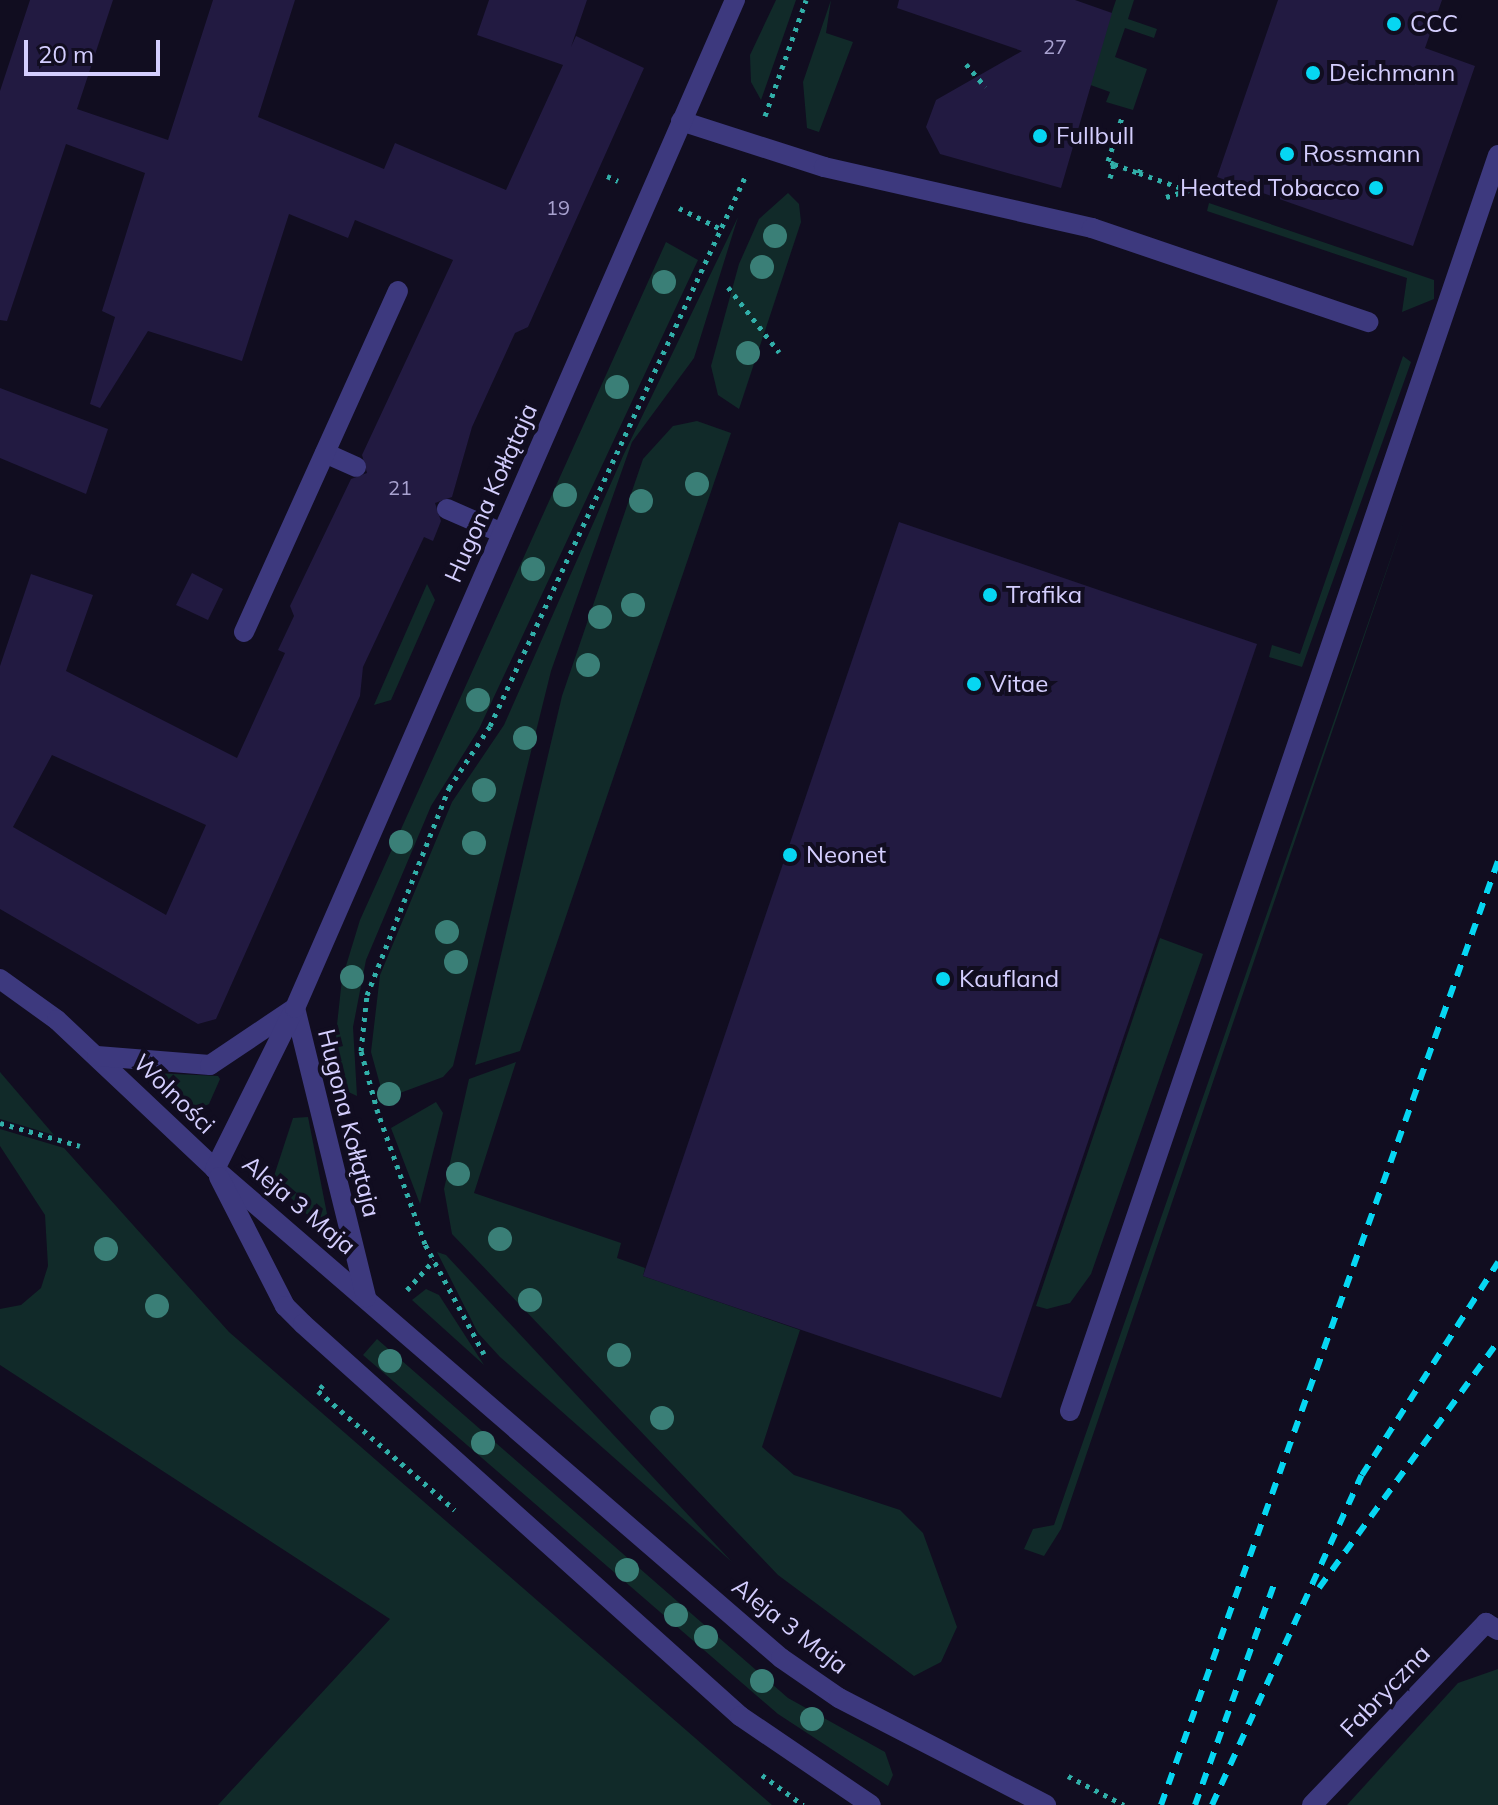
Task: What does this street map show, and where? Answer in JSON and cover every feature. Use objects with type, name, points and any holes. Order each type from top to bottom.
[{"type":"street","name":"Hugona Kołłątaja","points":[[215,1169],[295,1008],[735,0]]},
{"type":"street","points":[[681,121],[824,167],[1092,228],[1368,322]]},
{"type":"street","points":[[1070,1411],[1498,155]]},
{"type":"street","points":[[244,632],[398,291]]},
{"type":"street","points":[[325,453],[356,467]]},
{"type":"street","points":[[447,509],[502,533]]},
{"type":"street","name":"Wolności","points":[[0,979],[97,1056],[215,1169]]},
{"type":"street","name":"Hugona Kołłątaja","points":[[295,1008],[366,1297]]},
{"type":"street","name":"Wolności","points":[[97,1056],[210,1065],[295,1008]]},
{"type":"street","name":"Aleja 3 Maja","points":[[215,1169],[781,1658],[893,1727],[1046,1805]]},
{"type":"street","name":"Aleja 3 Maja","points":[[215,1169],[285,1306],[303,1324],[730,1707],[866,1803]]},
{"type":"street","name":"Fabryczna","points":[[1312,1805],[1492,1626],[1498,1606]]},
{"type":"path","points":[[768,108],[806,0]]},
{"type":"path","points":[[966,64],[985,87]]},
{"type":"path","points":[[1122,117],[1108,161],[1184,189]]},
{"type":"path","points":[[1110,178],[1114,164]]},
{"type":"path","points":[[1139,173],[1142,164]]},
{"type":"path","points":[[495,1363],[474,1341],[434,1260],[364,1069],[367,995],[449,788],[490,726],[745,178]]},
{"type":"path","points":[[1166,197],[1184,189],[1196,188]]},
{"type":"path","points":[[681,209],[721,229]]},
{"type":"path","points":[[728,287],[779,352]]},
{"type":"path","points":[[0,1123],[80,1146]]},
{"type":"path","points":[[403,1295],[434,1260]]},
{"type":"green space","points":[[776,0],[796,0],[761,100],[751,82],[750,55]]},
{"type":"green space","points":[[831,0],[826,33],[853,42],[819,132],[807,128],[803,82]]},
{"type":"green space","points":[[1116,0],[1134,0],[1128,19],[1157,29],[1154,38],[1125,28],[1115,57],[1147,69],[1133,110],[1106,102],[1110,92],[1035,65],[1091,74]]},
{"type":"green space","points":[[788,193],[799,204],[801,222],[739,409],[718,395],[711,366],[739,264],[759,219]]},
{"type":"green space","points":[[1209,203],[1434,280],[1434,299],[1402,312],[1407,278],[1207,211]]},
{"type":"green space","points":[[738,217],[694,358],[632,442],[551,671],[453,1066],[443,1077],[384,1099],[371,1052],[380,975],[452,802],[504,725],[623,456]]},
{"type":"green space","points":[[666,242],[698,260],[479,729],[431,806],[366,960],[353,1027],[357,1096],[340,1088],[336,1034],[342,979],[360,920]]},
{"type":"green space","points":[[1403,356],[1411,362],[1302,667],[1269,657],[1272,645],[1300,654]]},
{"type":"green space","points":[[697,421],[731,433],[520,1051],[475,1065],[562,696],[643,459],[673,426]]},
{"type":"green space","points":[[1405,517],[1061,1529],[1044,1556],[1024,1549],[1033,1529],[1054,1525]]},
{"type":"green space","points":[[427,584],[435,600],[391,700],[374,705]]},
{"type":"green space","points":[[1160,938],[1203,954],[1091,1274],[1070,1303],[1047,1309],[1036,1306]]},
{"type":"green space","points":[[516,1062],[474,1193],[621,1243],[617,1258],[645,1268],[643,1276],[800,1330],[762,1447],[794,1475],[900,1510],[923,1533],[957,1627],[941,1662],[914,1676],[778,1575],[452,1234],[444,1189],[469,1079]]},
{"type":"green space","points":[[0,1072],[54,1135],[0,1119]]},
{"type":"green space","points":[[154,1073],[218,1076],[220,1079],[209,1104],[197,1110]]},
{"type":"green space","points":[[436,1102],[443,1113],[420,1204],[391,1128]]},
{"type":"green space","points":[[308,1117],[327,1214],[316,1224],[273,1179],[293,1118]]},
{"type":"green space","points":[[0,1129],[64,1148],[229,1332],[772,1805],[218,1805],[390,1619],[0,1365],[0,1309],[21,1305],[41,1288],[48,1266],[45,1215],[0,1146]]},
{"type":"green space","points":[[437,1252],[446,1255],[732,1562],[500,1357],[478,1333]]},
{"type":"green space","points":[[426,1289],[439,1295],[484,1365],[412,1300]]},
{"type":"green space","points":[[377,1339],[788,1698],[885,1752],[893,1775],[888,1786],[778,1714],[363,1355]]},
{"type":"green space","points":[[1498,1669],[1498,1805],[1347,1805],[1458,1683]]},
{"type":"building","points":[[30,0],[113,0],[77,109],[168,140],[213,0],[295,0],[258,117],[384,169],[395,143],[506,190],[563,65],[477,35],[489,0],[587,0],[571,47],[576,36],[644,68],[528,327],[515,333],[472,427],[452,497],[435,503],[441,521],[433,541],[424,537],[363,667],[360,696],[216,1019],[198,1024],[0,909],[0,666],[31,574],[93,595],[66,671],[237,758],[285,653],[278,650],[294,616],[290,606],[351,479],[367,473],[362,455],[453,260],[355,220],[348,238],[289,214],[242,361],[148,331],[100,408],[90,404],[115,317],[102,311],[145,173],[66,144],[7,321],[0,320],[0,91]],"holes":[[[52,755],[206,825],[166,915],[13,827]]]},
{"type":"building","points":[[899,0],[1075,0],[1112,13],[1061,188],[940,154],[926,127],[936,100],[1022,51],[897,8]]},
{"type":"building","points":[[1278,0],[1442,0],[1425,48],[1475,66],[1413,246],[1217,177]]},
{"type":"building","points":[[0,388],[108,429],[86,494],[0,458]]},
{"type":"building","name":"Kaufland","points":[[899,522],[1257,644],[1001,1398],[643,1276]]},
{"type":"building","points":[[192,573],[223,589],[208,620],[176,605]]},
{"type":"railway","points":[[1161,1805],[1498,861]]},
{"type":"railway","points":[[1212,1805],[1362,1475],[1498,1262]]},
{"type":"railway","points":[[1319,1588],[1498,1342]]},
{"type":"railway","points":[[1195,1805],[1275,1582]]},
{"type":"place","name":"CCC","points":[[1394,24]]},
{"type":"place","name":"Deichmann","points":[[1313,73]]},
{"type":"place","name":"Fullbull","points":[[1040,136]]},
{"type":"place","name":"Rossmann","points":[[1287,154]]},
{"type":"place","name":"Heated Tobacco","points":[[1376,188]]},
{"type":"place","name":"Trafika","points":[[990,595]]},
{"type":"place","name":"Vitae","points":[[974,684]]},
{"type":"place","name":"Neonet","points":[[790,855]]},
{"type":"place","name":"Kaufland","points":[[943,979]]}]
